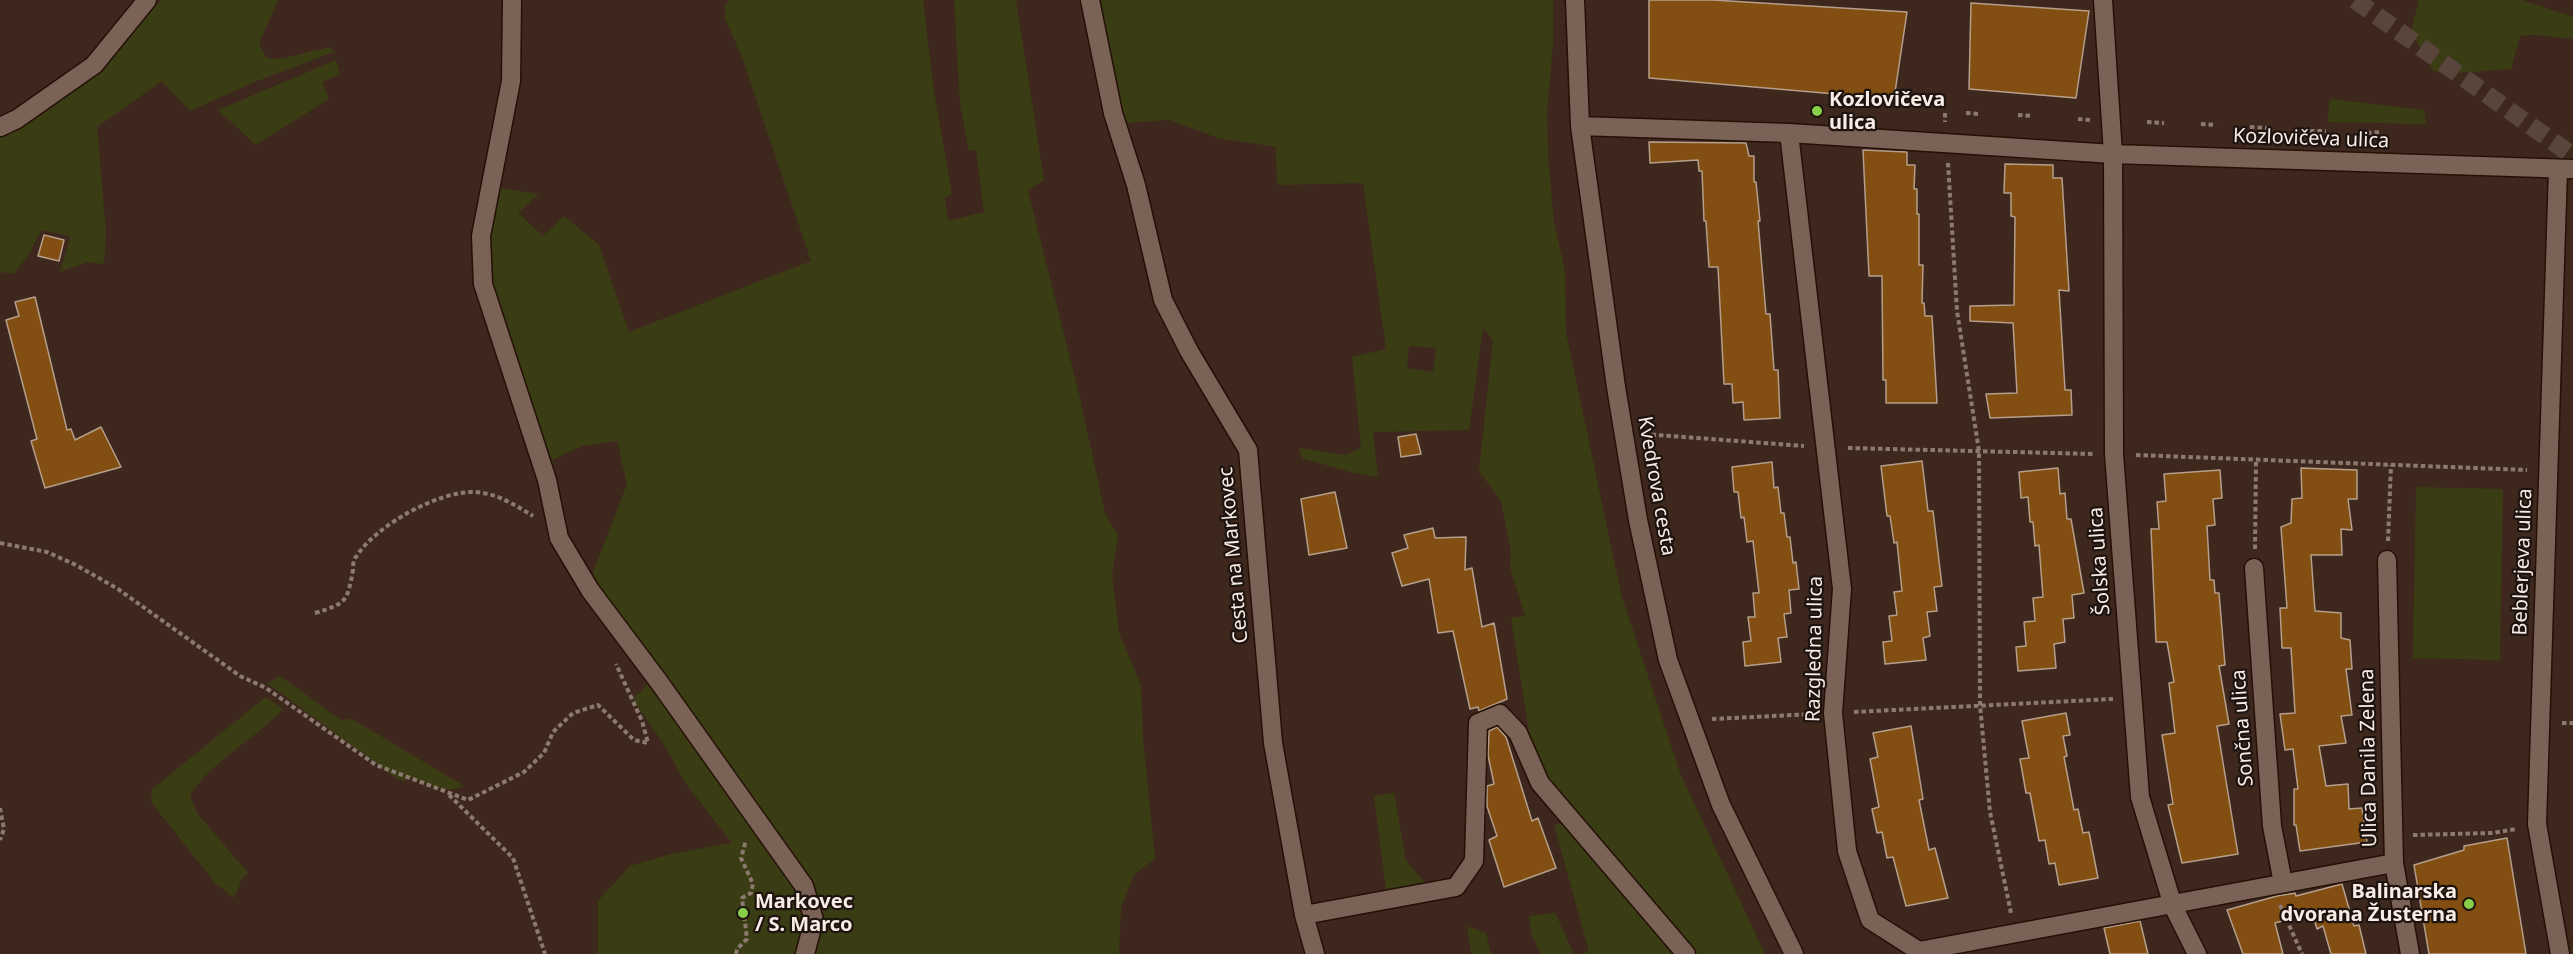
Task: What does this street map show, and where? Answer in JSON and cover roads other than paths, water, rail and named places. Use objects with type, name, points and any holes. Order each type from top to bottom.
[{"type":"street","points":[[0,127],[18,119],[94,64],[147,0]]},
{"type":"street","points":[[512,0],[511,81],[481,236],[483,285],[547,480],[559,538],[590,590],[804,886],[814,920],[805,954]]},
{"type":"street","name":"Cesta na Markovec","points":[[1090,0],[1113,113],[1136,185],[1163,300],[1189,351],[1248,450],[1273,743],[1304,915],[1315,954]]},
{"type":"street","name":"Kvedrova cesta","points":[[1575,0],[1580,126],[1618,398],[1638,520],[1668,660],[1721,805],[1794,954]]},
{"type":"street","name":"Šolska ulica","points":[[2103,0],[2113,154],[2114,454],[2140,797],[2174,906],[2197,954]]},
{"type":"street","name":"Kozlovičeva ulica","points":[[1580,126],[1946,141],[2113,154],[2566,169]]},
{"type":"street","name":"Razgledna ulica","points":[[1789,133],[1842,589],[1833,713],[1847,851],[1870,920],[1919,951],[2174,906],[2394,863]]},
{"type":"street","name":"Beblerjeva ulica","points":[[2560,954],[2537,824],[2566,169]]},
{"type":"street","name":"Ulica Danila Zelena","points":[[2387,560],[2394,863],[2410,954]]},
{"type":"street","name":"Sončna ulica","points":[[2254,568],[2272,826],[2279,884]]},
{"type":"street","points":[[1304,915],[1456,887],[1474,861],[1478,723],[1500,714],[1518,733],[1540,783],[1686,954]]},
{"type":"tunnel","points":[[2355,0],[2573,156]]},
{"type":"place","name":"Kozlovičeva ulica","points":[[1817,111]]},
{"type":"place","name":"Balinarska dvorana Žusterna","points":[[2469,904]]},
{"type":"place","name":"Markovec / S. Marco","points":[[743,913]]}]
